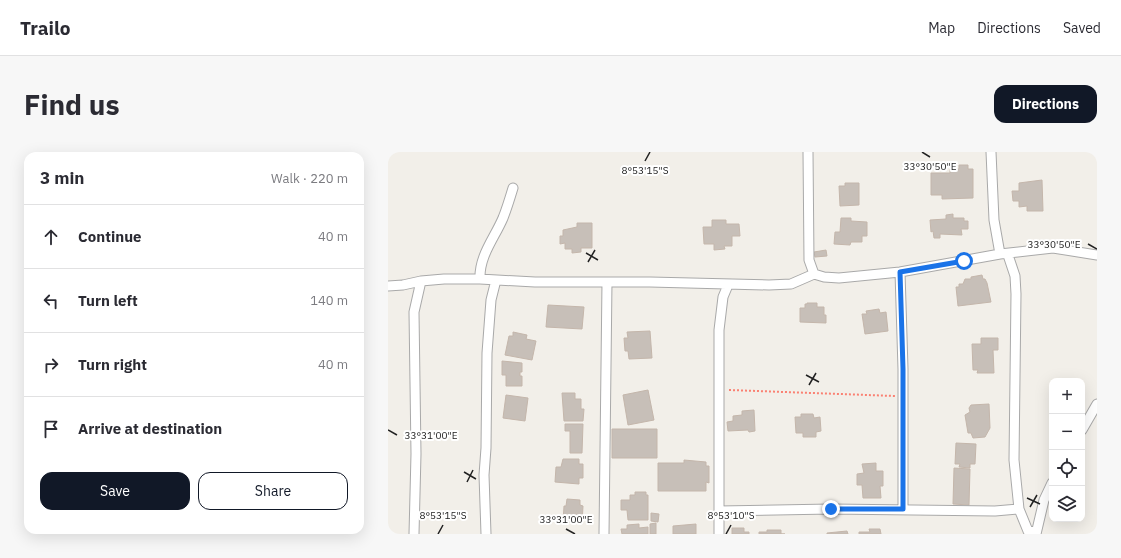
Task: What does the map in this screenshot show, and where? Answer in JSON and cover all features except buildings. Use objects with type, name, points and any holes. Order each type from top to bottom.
[{"type":"street","points":[[808,152],[809,260],[814,274]]},
{"type":"street","points":[[992,152],[994,220],[1004,254],[1015,276],[1014,460],[1019,509],[1028,530],[1036,533],[1044,500],[1051,486]]},
{"type":"street","points":[[480,279],[480,268],[485,254],[503,218],[513,188]]},
{"type":"street","points":[[388,286],[444,279],[728,285],[791,284],[814,274],[824,277],[839,278],[900,272],[1004,254],[1053,248],[1097,255]]},
{"type":"street","points":[[900,272],[903,509]]},
{"type":"street","points":[[486,534],[484,475],[486,448],[487,354],[491,300],[496,280]]},
{"type":"street","points":[[414,534],[416,454],[414,312],[421,281]]},
{"type":"street","points":[[604,534],[607,282]]},
{"type":"street","points":[[719,534],[719,330],[723,297],[728,285]]},
{"type":"street","points":[[1085,425],[1097,404]]},
{"type":"street","points":[[720,511],[903,509],[995,511],[1019,509]]},
{"type":"path","points":[[719,390],[902,396]]},
{"type":"route","points":[[831,509],[903,509],[903,369],[900,272],[964,261]]}]
